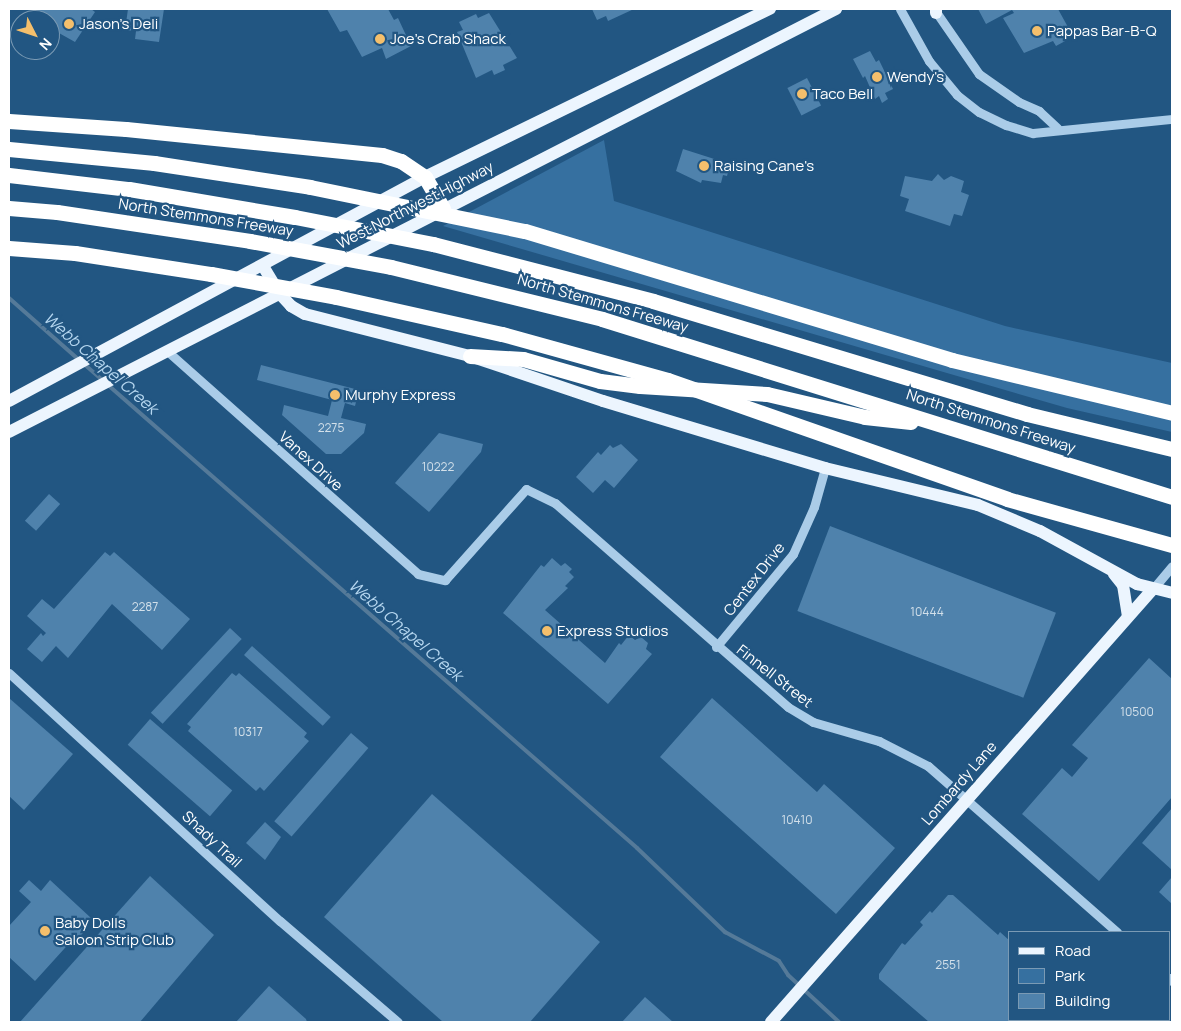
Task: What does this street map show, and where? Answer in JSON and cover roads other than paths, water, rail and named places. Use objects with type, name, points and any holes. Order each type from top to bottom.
[{"type":"highway","points":[[9,121],[356,150],[401,161],[425,177],[443,208]]},
{"type":"highway","points":[[9,150],[145,162],[310,187],[525,231],[952,360],[1172,413]]},
{"type":"highway","name":"North Stemmons Freeway","points":[[9,175],[138,191],[295,217],[433,244],[653,301],[1026,414],[1172,449]]},
{"type":"highway","name":"North Stemmons Freeway","points":[[9,208],[66,213],[250,241],[390,267],[602,319],[1172,497]]},
{"type":"highway","points":[[9,248],[75,253],[220,276],[336,297],[502,334],[668,380],[1007,499],[1172,545]]},
{"type":"highway","points":[[470,356],[523,359],[567,372],[624,384],[767,394],[865,416],[947,426]]},
{"type":"main road","name":"West Northwest Highway","points":[[9,401],[263,266],[425,177],[770,9]]},
{"type":"main road","name":"West Northwest Highway","points":[[9,432],[443,208],[836,9]]},
{"type":"main road","points":[[263,266],[279,294],[290,306],[305,314],[470,356],[603,401],[826,468],[991,510],[1048,535],[1112,572],[1152,590],[1172,593]]},
{"type":"main road","points":[[1112,572],[1123,585],[1128,616]]},
{"type":"main road","name":"Lombardy Lane","points":[[773,1021],[966,799],[1152,590]]},
{"type":"street","points":[[900,9],[928,61],[957,95],[979,112],[1006,125],[1033,132],[1056,128],[1172,119]]},
{"type":"street","points":[[935,10],[979,74],[1019,102],[1039,111],[1056,128]]},
{"type":"street","name":"Vanex Drive","points":[[166,350],[418,574],[445,580]]},
{"type":"street","name":"Centex Drive","points":[[716,647],[793,554],[814,507],[826,468]]},
{"type":"street","name":"Finnell Street","points":[[445,580],[526,489],[555,503],[716,647],[796,712],[813,722],[878,741],[912,756],[966,799],[1116,931]]},
{"type":"street","name":"Lombardy Lane","points":[[1152,590],[1172,566]]},
{"type":"street","name":"Shady Trail","points":[[9,673],[280,920],[398,1022]]},
{"type":"waterway","name":"Webb Chapel Creek","points":[[9,298],[79,360]]},
{"type":"waterway","name":"Webb Chapel Creek","points":[[84,364],[637,848],[725,932],[779,961],[788,975],[839,1022]]},
{"type":"place","name":"Jason's Deli","points":[[69,24]]},
{"type":"place","name":"Pappas Bar-B-Q","points":[[1037,31]]},
{"type":"place","name":"Joe's Crab Shack","points":[[380,39]]},
{"type":"place","name":"Wendy's","points":[[877,77]]},
{"type":"place","name":"Taco Bell","points":[[802,94]]},
{"type":"place","name":"Raising Cane's","points":[[704,166]]},
{"type":"place","name":"Murphy Express","points":[[335,395]]},
{"type":"place","name":"Express Studios","points":[[547,631]]},
{"type":"place","name":"Baby Dolls Saloon Strip Club","points":[[45,931]]}]
